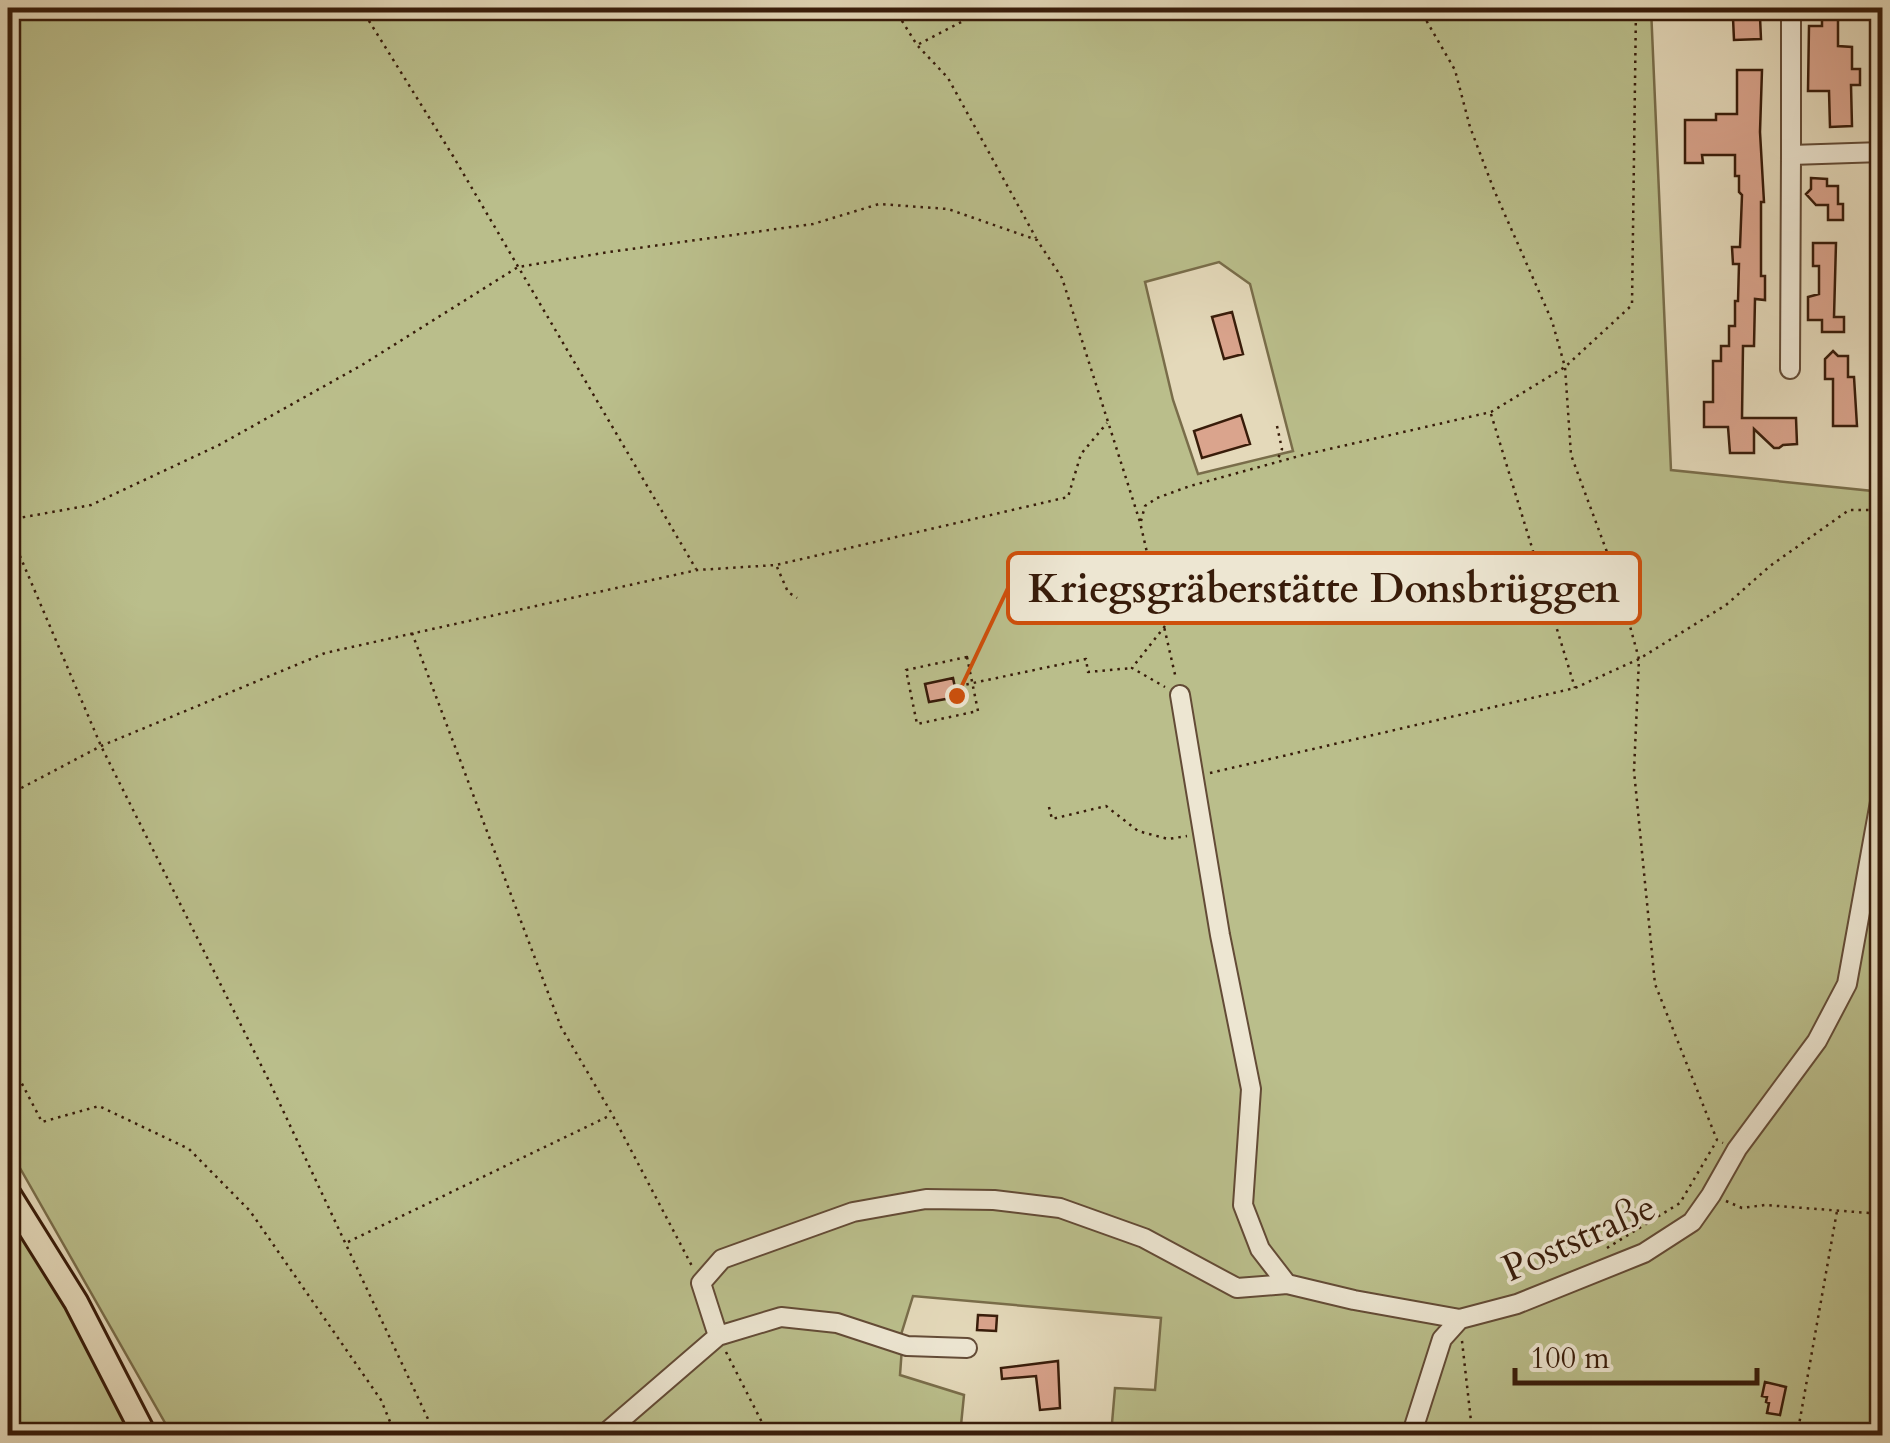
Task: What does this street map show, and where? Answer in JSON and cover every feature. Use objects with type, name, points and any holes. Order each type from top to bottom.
[{"type":"main road","points":[[8,1193],[76,1302],[145,1436]]},
{"type":"street","points":[[1790,8],[1790,369]]},
{"type":"street","points":[[1792,156],[1882,152]]},
{"type":"street","points":[[1180,695],[1220,936],[1251,1089],[1243,1206],[1260,1249],[1287,1284]]},
{"type":"street","name":"Poststraße","points":[[1460,1320],[1516,1304],[1644,1254],[1692,1222],[1736,1149],[1817,1041],[1847,984],[1882,791]]},
{"type":"street","points":[[718,1336],[701,1283],[722,1259],[853,1212],[926,1199],[994,1200],[1060,1208],[1144,1238],[1236,1288],[1287,1284],[1460,1320]]},
{"type":"street","points":[[602,1436],[718,1336],[781,1317],[837,1323],[907,1346],[967,1348]]},
{"type":"street","points":[[1410,1436],[1442,1338],[1460,1320]]},
{"type":"path","points":[[361,8],[454,156],[697,570]]},
{"type":"path","points":[[894,8],[917,45],[948,78],[1062,278],[1140,522],[1180,695]]},
{"type":"path","points":[[917,45],[988,8]]},
{"type":"path","points":[[1419,8],[1455,70],[1476,142],[1552,321],[1565,367],[1571,455],[1610,560],[1640,659],[1634,771],[1655,984],[1717,1140],[1736,1149]]},
{"type":"path","points":[[1140,522],[1145,506],[1190,486],[1491,412],[1565,367],[1632,305],[1636,8]]},
{"type":"path","points":[[8,520],[91,506],[219,445],[362,364],[518,267],[813,224],[879,204],[948,209],[1037,240]]},
{"type":"path","points":[[1491,412],[1575,688]]},
{"type":"path","points":[[8,795],[100,746],[325,653],[697,570],[776,565],[1068,497],[1082,454],[1108,422]]},
{"type":"path","points":[[1276,426],[1282,448],[1276,463]]},
{"type":"path","points":[[1194,777],[1575,688],[1640,659],[1726,604],[1770,566],[1849,510],[1882,510]]},
{"type":"path","points":[[8,528],[100,746],[262,1068],[436,1436]]},
{"type":"path","points":[[776,565],[788,592],[798,598]]},
{"type":"path","points":[[1132,668],[1165,626]]},
{"type":"path","points":[[412,633],[561,1027],[612,1114],[701,1283]]},
{"type":"path","points":[[967,657],[972,683],[978,711],[917,724],[906,670],[967,657]]},
{"type":"path","points":[[959,686],[1086,659],[1088,672],[1132,668],[1180,695]]},
{"type":"path","points":[[1049,807],[1052,819],[1106,806],[1138,831],[1168,839],[1203,833]]},
{"type":"path","points":[[8,1057],[42,1122],[99,1106],[189,1148],[250,1211],[381,1400],[396,1436]]},
{"type":"path","points":[[346,1243],[612,1114]]},
{"type":"path","points":[[1711,1194],[1742,1208],[1765,1205],[1882,1214]]},
{"type":"path","points":[[1796,1436],[1836,1210]]},
{"type":"path","points":[[1460,1320],[1475,1436]]},
{"type":"path","points":[[718,1336],[769,1436]]},
{"type":"green space","points":[[8,8],[1651,8],[1671,470],[1882,492],[1882,772],[1876,811],[1882,813],[1882,1435],[1111,1435],[1115,1388],[1155,1390],[1161,1318],[913,1296],[900,1338],[900,1375],[964,1395],[960,1435],[172,1435],[8,1147]],"holes":[[[1219,262],[1250,284],[1293,451],[1198,474],[1173,400],[1145,282]]]},
{"type":"green space","points":[[8,1200],[142,1435],[8,1435]]},
{"type":"building","points":[[1822,8],[1838,8],[1838,46],[1852,47],[1852,69],[1860,69],[1860,85],[1851,85],[1852,126],[1830,127],[1829,91],[1808,91],[1809,26],[1822,26]]},
{"type":"building","points":[[1760,17],[1761,39],[1734,40],[1733,18]]},
{"type":"building","points":[[1737,70],[1762,70],[1764,202],[1761,276],[1765,276],[1765,300],[1755,299],[1754,346],[1743,346],[1742,418],[1796,418],[1797,444],[1774,448],[1754,429],[1754,453],[1730,453],[1728,427],[1704,427],[1704,402],[1713,402],[1713,361],[1721,361],[1721,346],[1729,346],[1729,326],[1735,326],[1738,301],[1739,264],[1733,264],[1732,247],[1740,247],[1742,195],[1739,176],[1735,176],[1735,155],[1702,155],[1703,163],[1685,163],[1685,120],[1716,120],[1716,114],[1737,114]]},
{"type":"building","points":[[1811,178],[1827,179],[1827,186],[1838,186],[1843,220],[1828,220],[1828,205],[1816,205],[1806,194],[1811,189]]},
{"type":"building","points":[[1813,243],[1836,243],[1834,317],[1844,317],[1844,332],[1822,332],[1822,320],[1808,320],[1808,297],[1819,294],[1819,266],[1813,266]]},
{"type":"building","points":[[1232,312],[1243,354],[1224,359],[1212,317]]},
{"type":"building","points":[[1833,351],[1838,356],[1848,356],[1848,377],[1854,377],[1857,426],[1833,426],[1833,379],[1825,379],[1825,359]]},
{"type":"building","points":[[1241,415],[1250,444],[1202,458],[1194,431]]},
{"type":"building","points":[[953,678],[957,697],[929,702],[925,684]]},
{"type":"building","points":[[978,1315],[997,1316],[996,1331],[977,1330]]},
{"type":"building","points":[[1058,1361],[1060,1408],[1040,1410],[1036,1376],[1002,1379],[1001,1368]]},
{"type":"building","points":[[1765,1382],[1786,1387],[1780,1415],[1767,1413],[1769,1403],[1762,1396]]},
{"type":"place","name":"Kriegsgräberstätte Donsbrüggen","points":[[957,696]]}]
